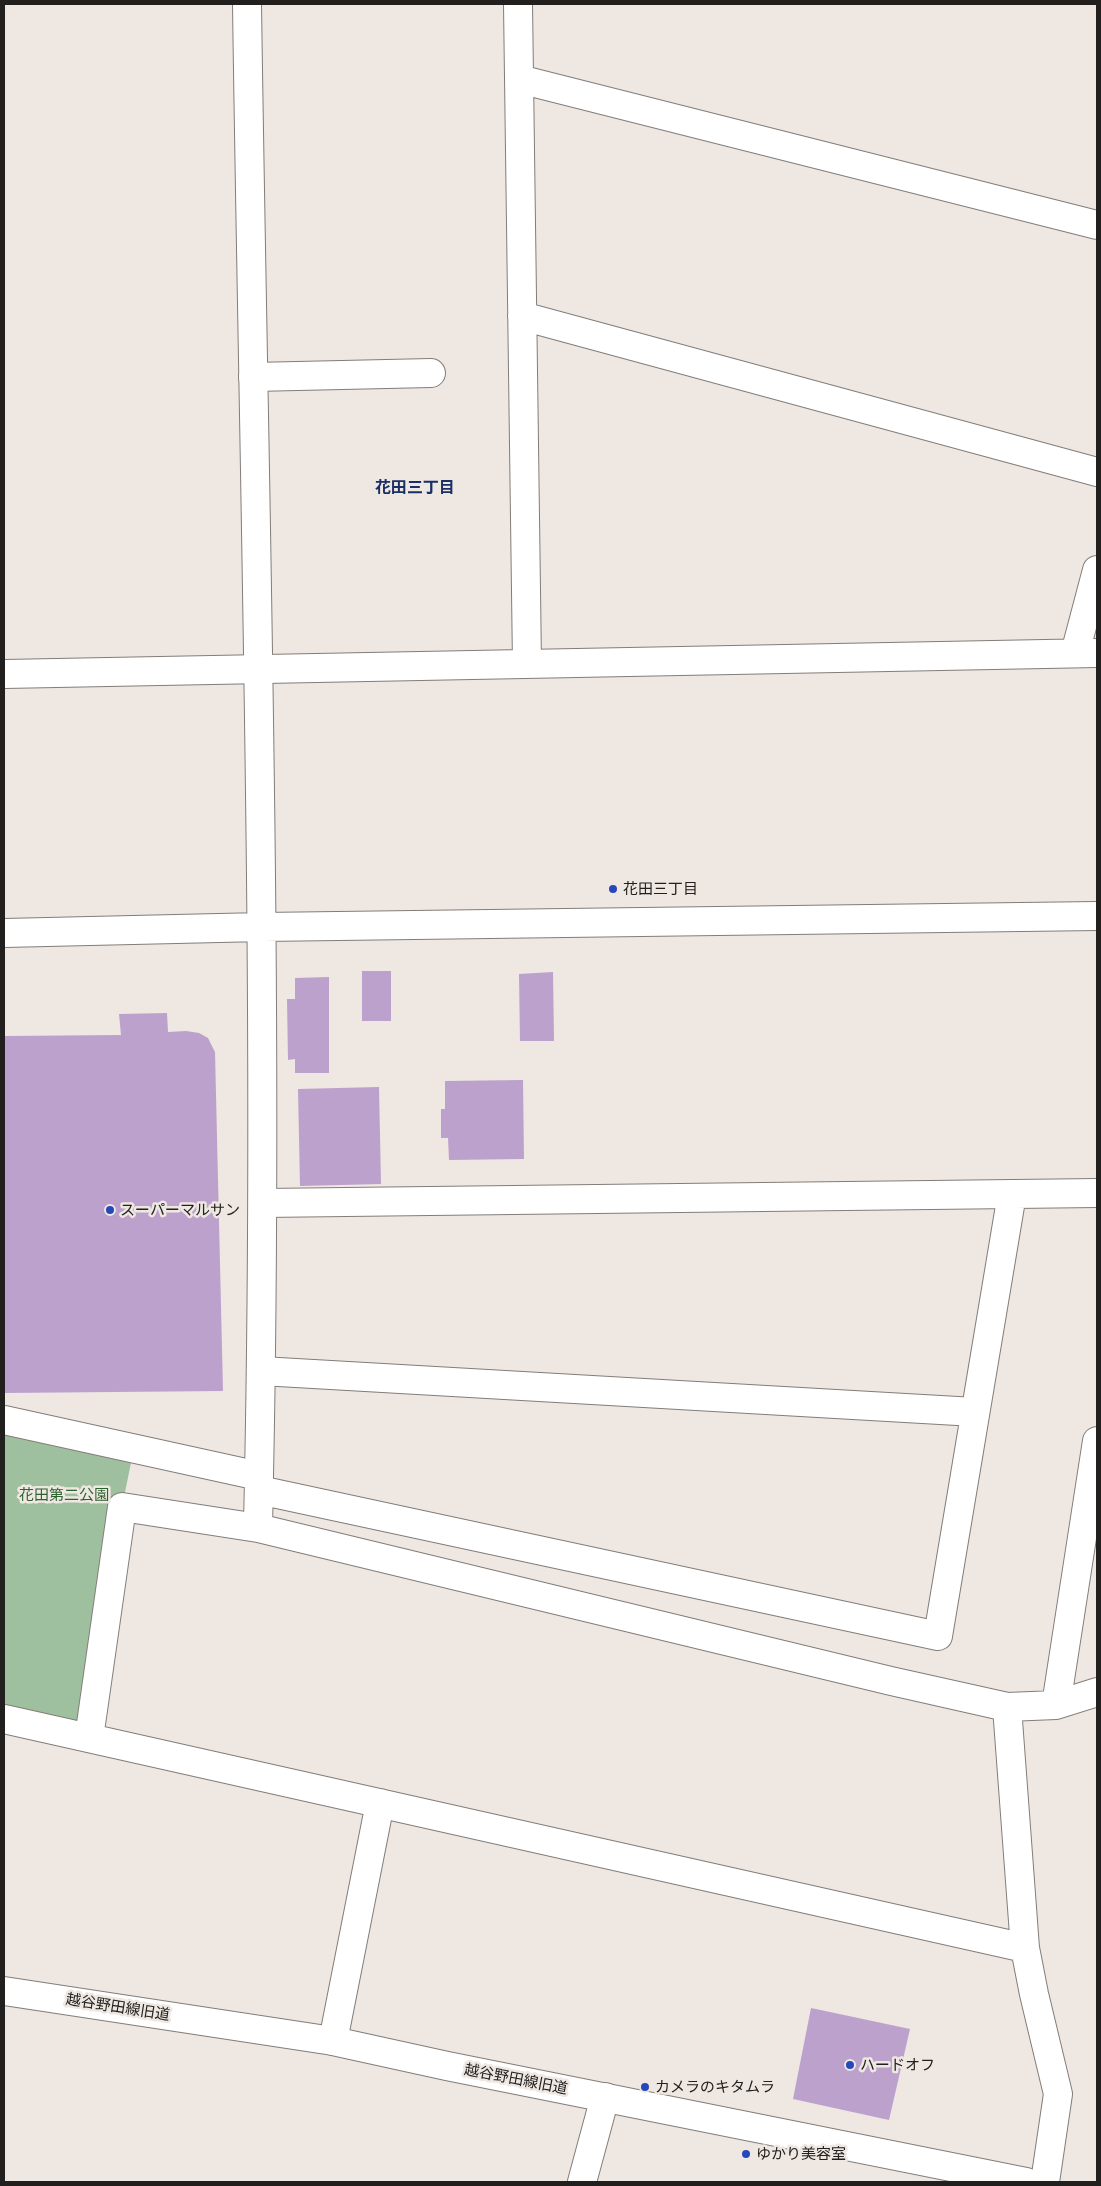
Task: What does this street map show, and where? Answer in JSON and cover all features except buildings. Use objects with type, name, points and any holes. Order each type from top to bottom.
[{"type":"street","points":[[247,4],[262,927],[263,1203],[258,1528]]},
{"type":"street","points":[[518,4],[527,664]]},
{"type":"street","points":[[519,79],[1097,225]]},
{"type":"street","points":[[522,316],[1097,472]]},
{"type":"street","points":[[253,378],[431,373]]},
{"type":"street","points":[[4,674],[1086,653],[1097,570]]},
{"type":"street","points":[[4,933],[262,927],[1097,916]]},
{"type":"street","points":[[263,1203],[1097,1193]]},
{"type":"street","points":[[4,1420],[259,1483],[938,1636],[1012,1194]]},
{"type":"street","points":[[261,1370],[976,1412]]},
{"type":"street","points":[[1056,1704],[1097,1441]]},
{"type":"street","points":[[89,1738],[122,1507],[258,1528],[1007,1707],[1056,1704],[1097,1692]]},
{"type":"street","points":[[1007,1707],[1025,1948],[1058,2094],[1044,2182]]},
{"type":"street","points":[[4,1719],[1025,1948]]},
{"type":"street","points":[[334,2041],[380,1803]]},
{"type":"street","name":"越谷野田線旧道","points":[[4,1990],[334,2041],[605,2098],[1026,2182]]},
{"type":"street","points":[[582,2182],[605,2098]]},
{"type":"green space","name":"花田第二公園","points":[[4,1420],[134,1448],[122,1507],[89,1738],[4,1719]]},
{"type":"place","name":"花田三丁目","points":[[613,889]]},
{"type":"place","name":"スーパーマルサン","points":[[110,1210]]},
{"type":"place","name":"ハードオフ","points":[[850,2065]]},
{"type":"place","name":"カメラのキタムラ","points":[[645,2087]]},
{"type":"place","name":"ゆかり美容室","points":[[746,2154]]},
{"type":"district","name":"花田三丁目","points":[[415,488]]}]
